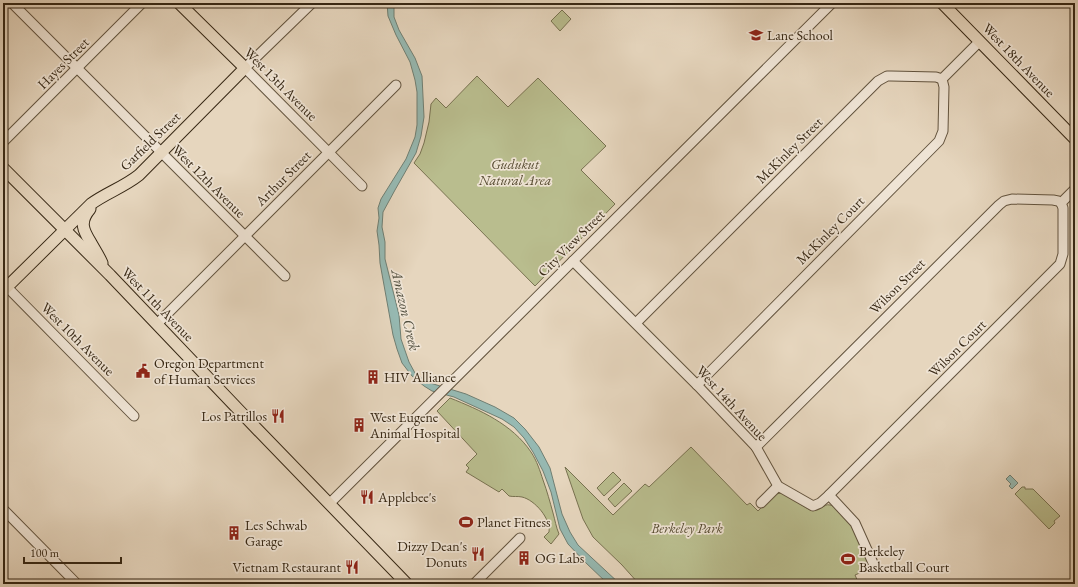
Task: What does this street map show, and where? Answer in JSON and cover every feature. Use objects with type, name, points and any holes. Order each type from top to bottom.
[{"type":"main road","name":"West 13th Avenue","points":[[179,3],[245,68]]},
{"type":"main road","name":"West 18th Avenue","points":[[942,3],[1075,139]]},
{"type":"main road","name":"Garfield Street","points":[[4,287],[90,204],[139,175],[245,68]]},
{"type":"main road","name":"West 11th Avenue","points":[[3,168],[110,275],[407,584]]},
{"type":"main road","points":[[103,196],[85,215],[83,224],[85,234],[110,275]]},
{"type":"street","name":"West 12th Avenue","points":[[12,3],[285,276]]},
{"type":"street","name":"Hayes Street","points":[[3,142],[142,3]]},
{"type":"street","name":"Garfield Street","points":[[245,68],[312,3]]},
{"type":"street","name":"City View Street","points":[[329,504],[832,3]]},
{"type":"street","points":[[942,79],[980,41]]},
{"type":"street","name":"West 13th Avenue","points":[[245,68],[362,186]]},
{"type":"street","name":"McKinley Street","points":[[636,323],[878,81],[887,76],[936,77],[942,79]]},
{"type":"street","name":"McKinley Court","points":[[697,385],[939,141],[943,131],[944,87],[942,79]]},
{"type":"street","name":"Arthur Street","points":[[157,324],[396,85]]},
{"type":"street","points":[[1061,203],[1075,189]]},
{"type":"street","name":"Wilson Street","points":[[756,447],[999,205],[1004,201],[1012,200],[1053,200],[1061,203]]},
{"type":"street","name":"Wilson Court","points":[[829,495],[1058,267],[1062,260],[1063,254],[1063,208],[1061,203]]},
{"type":"street","name":"West 14th Avenue","points":[[573,261],[636,323],[756,447],[778,486]]},
{"type":"street","name":"West 10th Avenue","points":[[4,287],[134,416]]},
{"type":"street","points":[[761,503],[778,486],[813,506],[820,503],[829,495],[855,523],[873,563]]},
{"type":"street","points":[[3,509],[77,584]]},
{"type":"street","points":[[474,584],[520,538]]},
{"type":"green space","points":[[562,10],[571,19],[560,31],[551,21]]},
{"type":"green space","name":"Gudukut Natural Area","points":[[477,76],[508,107],[538,78],[606,146],[581,170],[615,204],[535,286],[414,163],[420,154],[424,143],[429,122],[431,104],[436,98],[446,108]]},
{"type":"green space","points":[[450,398],[495,419],[515,433],[531,452],[541,473],[559,534],[551,544],[544,537],[549,532],[547,521],[537,506],[522,497],[509,496],[502,489],[499,492],[466,472],[469,468],[466,465],[477,454],[437,411]]},
{"type":"green space","name":"Berkeley Park","points":[[691,447],[747,505],[750,503],[758,511],[775,494],[782,493],[810,510],[817,510],[825,505],[835,508],[853,527],[861,542],[870,566],[869,569],[855,575],[859,584],[639,584],[593,537],[583,519],[565,467],[613,515],[645,484],[649,487]]},
{"type":"green space","points":[[613,472],[621,480],[604,496],[597,488]]},
{"type":"green space","points":[[624,483],[632,491],[615,507],[608,499]]},
{"type":"green space","points":[[1022,487],[1025,487],[1025,489],[1033,489],[1060,516],[1054,521],[1055,523],[1049,529],[1015,494]]},
{"type":"water","points":[[387,3],[394,3],[394,17],[399,30],[415,58],[422,76],[424,117],[421,136],[416,153],[383,212],[382,227],[385,242],[385,259],[399,315],[401,339],[409,362],[415,373],[427,382],[466,394],[495,407],[514,418],[525,429],[539,447],[550,468],[562,514],[570,532],[578,545],[620,584],[608,584],[568,544],[560,529],[551,492],[543,471],[524,438],[514,427],[502,419],[454,397],[432,391],[412,376],[402,363],[393,335],[380,263],[377,231],[379,218],[378,208],[381,199],[406,159],[415,137],[417,125],[417,92],[410,62],[388,16]]},
{"type":"water","points":[[1010,475],[1018,483],[1012,489],[1009,486],[1011,484],[1006,479]]},
{"type":"place","name":"Lane School","points":[[756,35]]},
{"type":"place","name":"Oregon Department of Human Services","points":[[143,371]]},
{"type":"place","name":"HIV Alliance","points":[[373,377]]},
{"type":"place","name":"Los Patrillos","points":[[278,416]]},
{"type":"place","name":"West Eugene Animal Hospital","points":[[359,425]]},
{"type":"place","name":"Applebee's","points":[[367,497]]},
{"type":"place","name":"Planet Fitness","points":[[466,522]]},
{"type":"place","name":"Les Schwab Garage","points":[[234,533]]},
{"type":"place","name":"Dizzy Dean's Donuts","points":[[478,554]]},
{"type":"place","name":"OG Labs","points":[[524,558]]},
{"type":"place","name":"Berkeley Basketball Court","points":[[848,559]]},
{"type":"place","name":"Vietnam Restaurant","points":[[352,567]]},
{"type":"water label","name":"Amazon Creek","points":[[406,310]]}]
